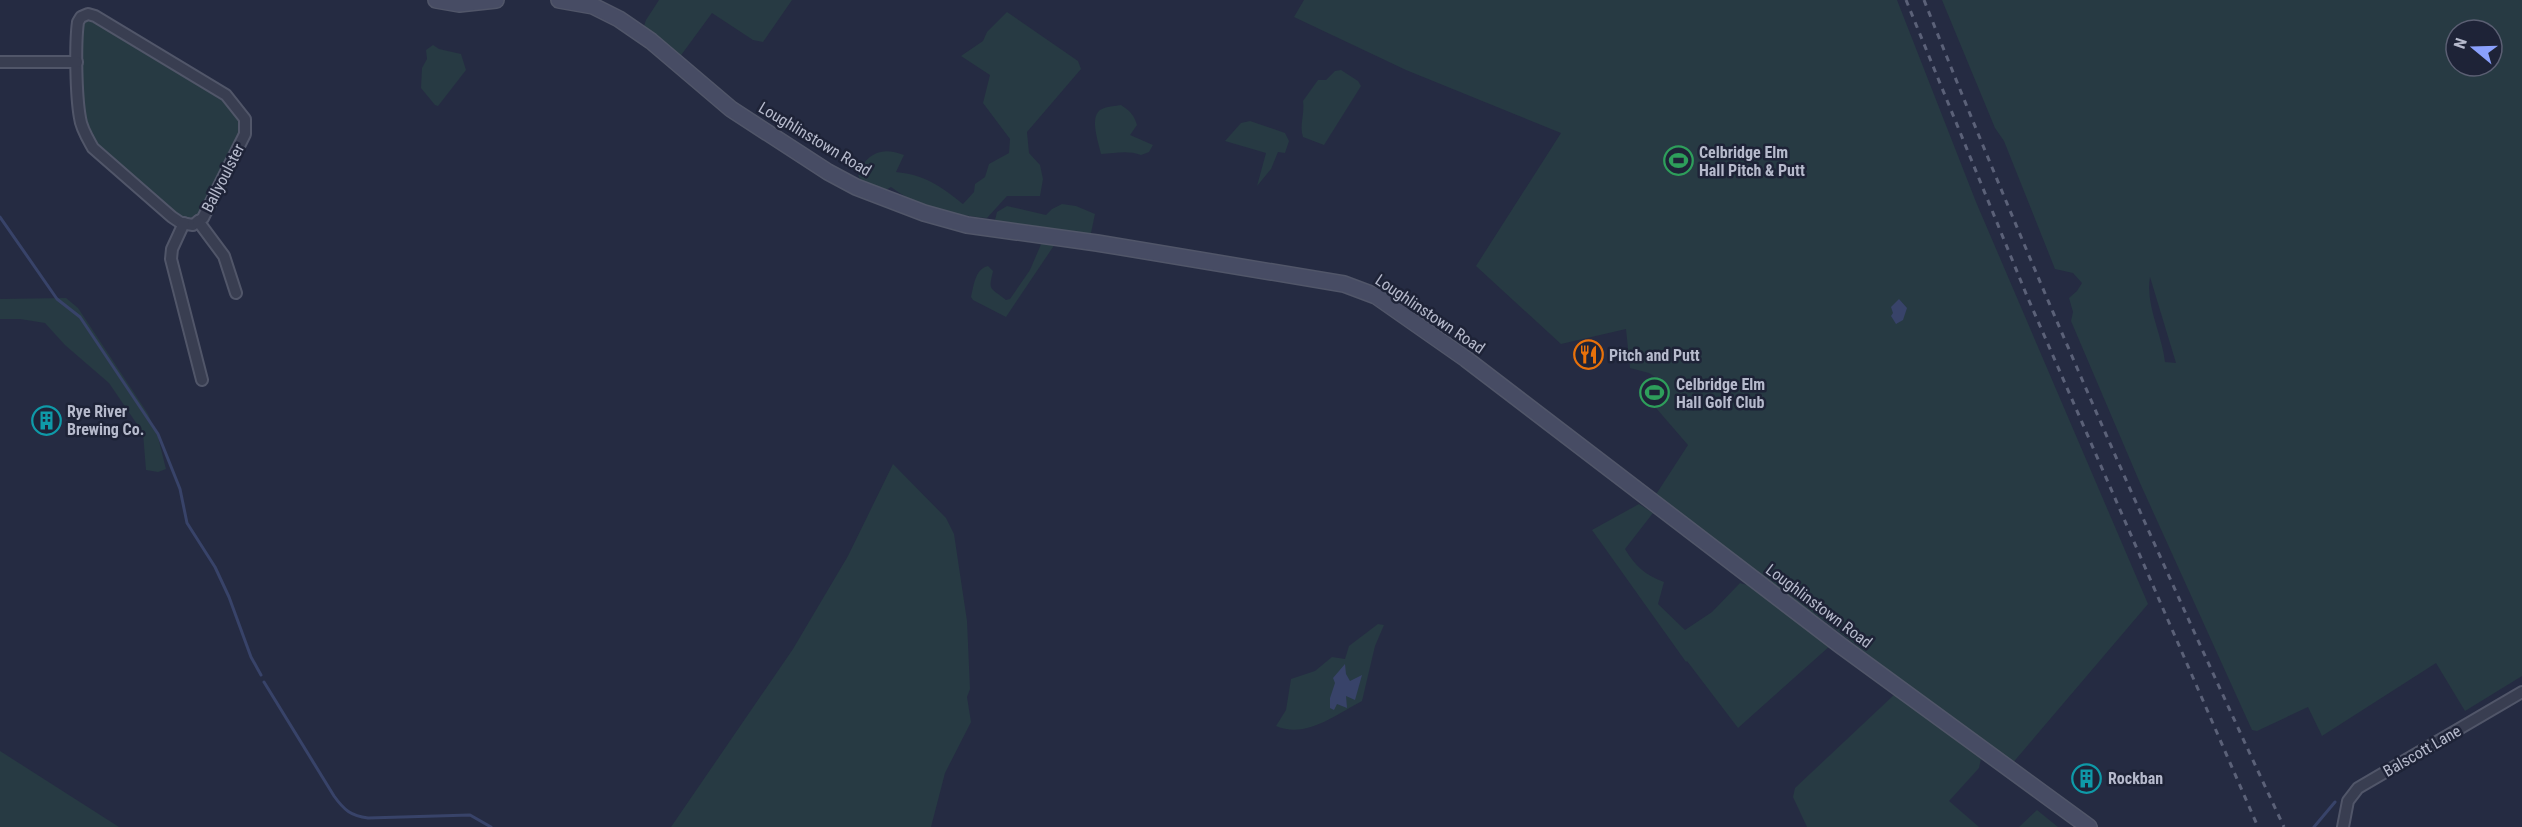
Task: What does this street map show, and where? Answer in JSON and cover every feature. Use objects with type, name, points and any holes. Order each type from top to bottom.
[{"type":"street","points":[[436,0],[464,4],[496,0]]},
{"type":"street","name":"Loughlinstown Road","points":[[559,0],[593,6],[613,15],[651,41],[731,109],[828,172],[856,187],[924,213],[967,225],[1103,244],[1344,284],[1376,296],[1466,359],[1840,645],[2089,827]]},
{"type":"street","name":"Ballyoulster","points":[[87,15],[95,16],[233,102],[245,119],[245,134],[203,218],[198,221],[193,225],[172,217],[93,148],[80,118],[77,62],[78,22],[87,15]]},
{"type":"street","points":[[0,62],[77,62]]},
{"type":"street","points":[[198,221],[224,256],[236,292]]},
{"type":"street","points":[[184,223],[172,249],[171,259],[202,380]]},
{"type":"street","name":"Balscott Lane","points":[[2343,827],[2348,801],[2358,788],[2522,692]]},
{"type":"shaded area","points":[[659,0],[792,0],[763,42],[753,40],[712,13],[679,58],[643,29]]},
{"type":"shaded area","points":[[1304,0],[1897,0],[1976,202],[2148,604],[2011,765],[1827,623],[1778,590],[1655,496],[1688,445],[1656,408],[1668,385],[1649,373],[1630,368],[1626,329],[1561,344],[1476,266],[1561,133],[1406,70],[1294,17]]},
{"type":"shaded area","points":[[1942,0],[2522,0],[2522,676],[2465,711],[2436,663],[2322,736],[2308,707],[2257,731],[2252,730],[2140,483],[2071,321],[2073,312],[2069,298],[2082,283],[2073,273],[2055,269],[2004,141],[1995,128]],"holes":[[[2150,277],[2176,363],[2165,362],[2150,298]]]},
{"type":"shaded area","points":[[1007,12],[1078,61],[1081,69],[1027,132],[1029,153],[1040,165],[1043,179],[1040,196],[1007,196],[987,218],[936,209],[912,200],[891,187],[882,192],[861,181],[858,175],[865,161],[876,153],[896,152],[904,155],[896,172],[907,173],[932,182],[963,204],[974,192],[975,184],[985,177],[989,164],[1009,153],[1010,139],[983,103],[990,75],[961,56],[983,41],[987,32]]},
{"type":"shaded area","points":[[93,20],[222,98],[238,118],[239,133],[231,156],[201,212],[195,216],[185,218],[174,214],[93,140],[83,118],[82,29],[86,21]]},
{"type":"shaded area","points":[[433,45],[439,49],[461,54],[466,70],[438,106],[421,88],[422,68],[427,59],[426,50]]},
{"type":"shaded area","points":[[1341,70],[1358,81],[1361,86],[1324,145],[1303,137],[1303,101],[1318,80],[1326,80],[1335,71]]},
{"type":"shaded area","points":[[1121,105],[1131,114],[1137,125],[1130,135],[1153,145],[1149,152],[1141,155],[1127,152],[1101,154],[1095,123],[1098,112]]},
{"type":"shaded area","points":[[1250,121],[1285,133],[1289,141],[1285,153],[1278,152],[1271,169],[1257,186],[1266,153],[1225,141],[1241,123]]},
{"type":"shaded area","points":[[1062,204],[1076,206],[1095,214],[1091,233],[1084,237],[994,224],[997,212],[1007,206],[1046,215]]},
{"type":"shaded area","points":[[1042,242],[1055,244],[1006,317],[973,300],[971,297],[976,278],[980,270],[988,266],[993,271],[991,286],[994,291],[1006,300],[1010,299],[1030,270]]},
{"type":"shaded area","points":[[66,298],[78,308],[148,414],[158,437],[166,469],[158,472],[146,470],[143,433],[109,383],[65,345],[45,323],[0,319],[0,299]]},
{"type":"shaded area","points":[[893,464],[946,518],[954,534],[967,621],[970,689],[967,697],[971,722],[945,773],[931,827],[671,827],[793,649],[848,556]]},
{"type":"shaded area","points":[[1639,504],[1653,513],[1625,549],[1641,569],[1664,582],[1658,604],[1685,630],[1712,612],[1740,583],[1758,588],[1831,645],[1738,728],[1686,662],[1592,530]]},
{"type":"shaded area","points":[[1378,624],[1384,625],[1375,646],[1362,701],[1320,724],[1298,730],[1276,726],[1286,710],[1291,679],[1315,671],[1332,657],[1345,659],[1349,646]]},
{"type":"shaded area","points":[[1895,694],[1981,759],[1979,768],[1949,801],[1979,827],[1807,827],[1793,797],[1795,788]]},
{"type":"shaded area","points":[[0,751],[119,827],[0,827]]},
{"type":"shaded area","points":[[2037,810],[2058,827],[2019,827]]},
{"type":"water","points":[[1899,299],[1907,308],[1903,320],[1896,324],[1891,316],[1893,313],[1891,307]]},
{"type":"water","points":[[1345,664],[1346,674],[1350,681],[1362,675],[1355,700],[1346,696],[1347,708],[1337,704],[1334,710],[1330,708],[1330,698],[1335,683],[1333,678]]},
{"type":"waterway","points":[[0,217],[57,299],[80,317],[158,434],[180,489],[187,523],[215,567],[229,597],[251,657],[261,675]]},
{"type":"waterway","points":[[264,682],[334,796],[348,812],[368,818],[470,815],[491,827]]},
{"type":"waterway","points":[[2314,827],[2335,802]]},
{"type":"railway","points":[[1906,0],[2027,296],[2258,827]]},
{"type":"railway","points":[[1924,0],[2009,209],[2098,416],[2284,827]]},
{"type":"place","name":"Celbridge Elm Hall Pitch & Putt","points":[[1678,161]]},
{"type":"place","name":"Pitch and Putt","points":[[1588,355]]},
{"type":"place","name":"Celbridge Elm Hall Golf Club","points":[[1655,393]]},
{"type":"place","name":"Rye River Brewing Co.","points":[[46,420]]},
{"type":"place","name":"Rockban","points":[[2087,778]]}]
